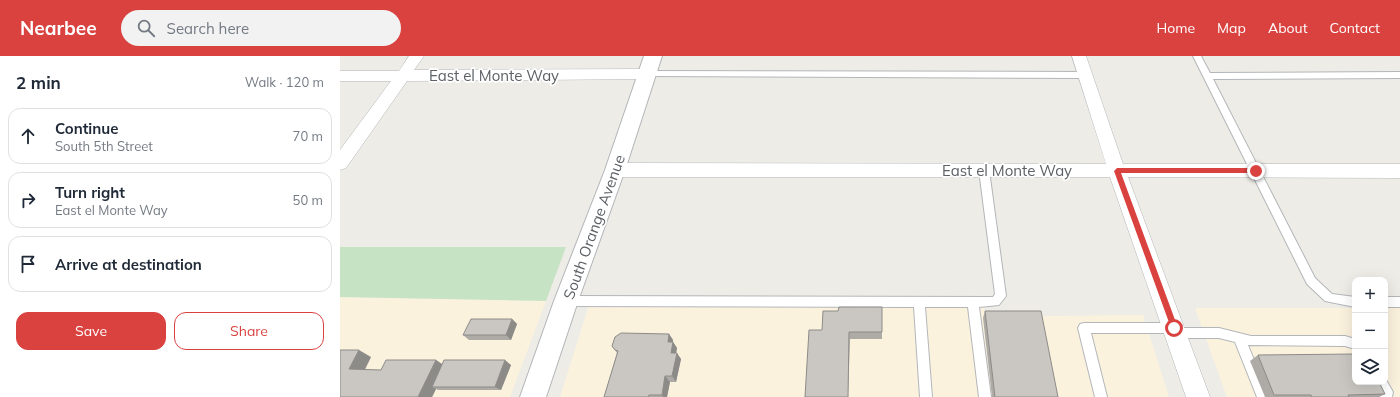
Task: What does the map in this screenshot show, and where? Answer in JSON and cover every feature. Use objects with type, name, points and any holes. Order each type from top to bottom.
[{"type":"street","points":[[340,163],[417,56]]},
{"type":"street","points":[[1079,56],[1117,171],[1198,397]]},
{"type":"street","name":"East el Monte Way","points":[[340,76],[403,75],[650,65]]},
{"type":"street","name":"South Orange Avenue","points":[[533,397],[566,301],[615,170],[650,65]]},
{"type":"street","name":"East el Monte Way","points":[[615,170],[1400,171]]},
{"type":"lane","points":[[1197,56],[1311,281],[1329,298],[1352,302]]},
{"type":"lane","points":[[650,65],[1085,75]]},
{"type":"lane","points":[[1208,76],[1400,76]]},
{"type":"lane","points":[[566,301],[995,302],[1002,296],[984,170]]},
{"type":"lane","points":[[919,302],[926,397]]},
{"type":"lane","points":[[973,302],[985,397]]},
{"type":"lane","points":[[1388,302],[1400,302]]},
{"type":"lane","points":[[1101,397],[1084,328],[1219,333],[1251,341],[1345,340],[1352,343]]},
{"type":"lane","points":[[1239,338],[1263,397]]},
{"type":"lane","points":[[1382,385],[1386,392],[1386,397]]},
{"type":"shaded area","points":[[340,297],[546,301],[510,397],[340,397]]},
{"type":"shaded area","points":[[589,305],[984,306],[985,317],[1143,315],[1169,397],[560,397]]},
{"type":"shaded area","points":[[1195,308],[1352,308],[1352,385],[1388,385],[1388,308],[1400,308],[1400,397],[1227,397]]},
{"type":"green space","points":[[340,247],[566,247],[546,301],[340,297]]},
{"type":"building","points":[[839,307],[882,307],[882,332],[849,332],[848,397],[805,397],[809,330],[822,330],[823,311],[838,311]]},
{"type":"building","points":[[985,311],[1041,311],[1058,397],[995,397]]},
{"type":"building","points":[[471,319],[512,319],[506,335],[463,335]]},
{"type":"building","points":[[621,333],[669,334],[668,342],[673,342],[671,353],[677,353],[672,376],[665,376],[662,395],[649,395],[648,397],[604,397],[618,351],[612,346],[615,337]]},
{"type":"building","points":[[340,350],[359,350],[349,369],[381,370],[386,360],[436,360],[418,397],[340,397]]},
{"type":"building","points":[[1352,354],[1352,385],[1380,385],[1385,394],[1348,395],[1349,397],[1274,395],[1258,355]]},
{"type":"building","points":[[444,360],[505,360],[495,387],[432,387]]},
{"type":"route","points":[[1174,328],[1117,171],[1256,171]]}]
